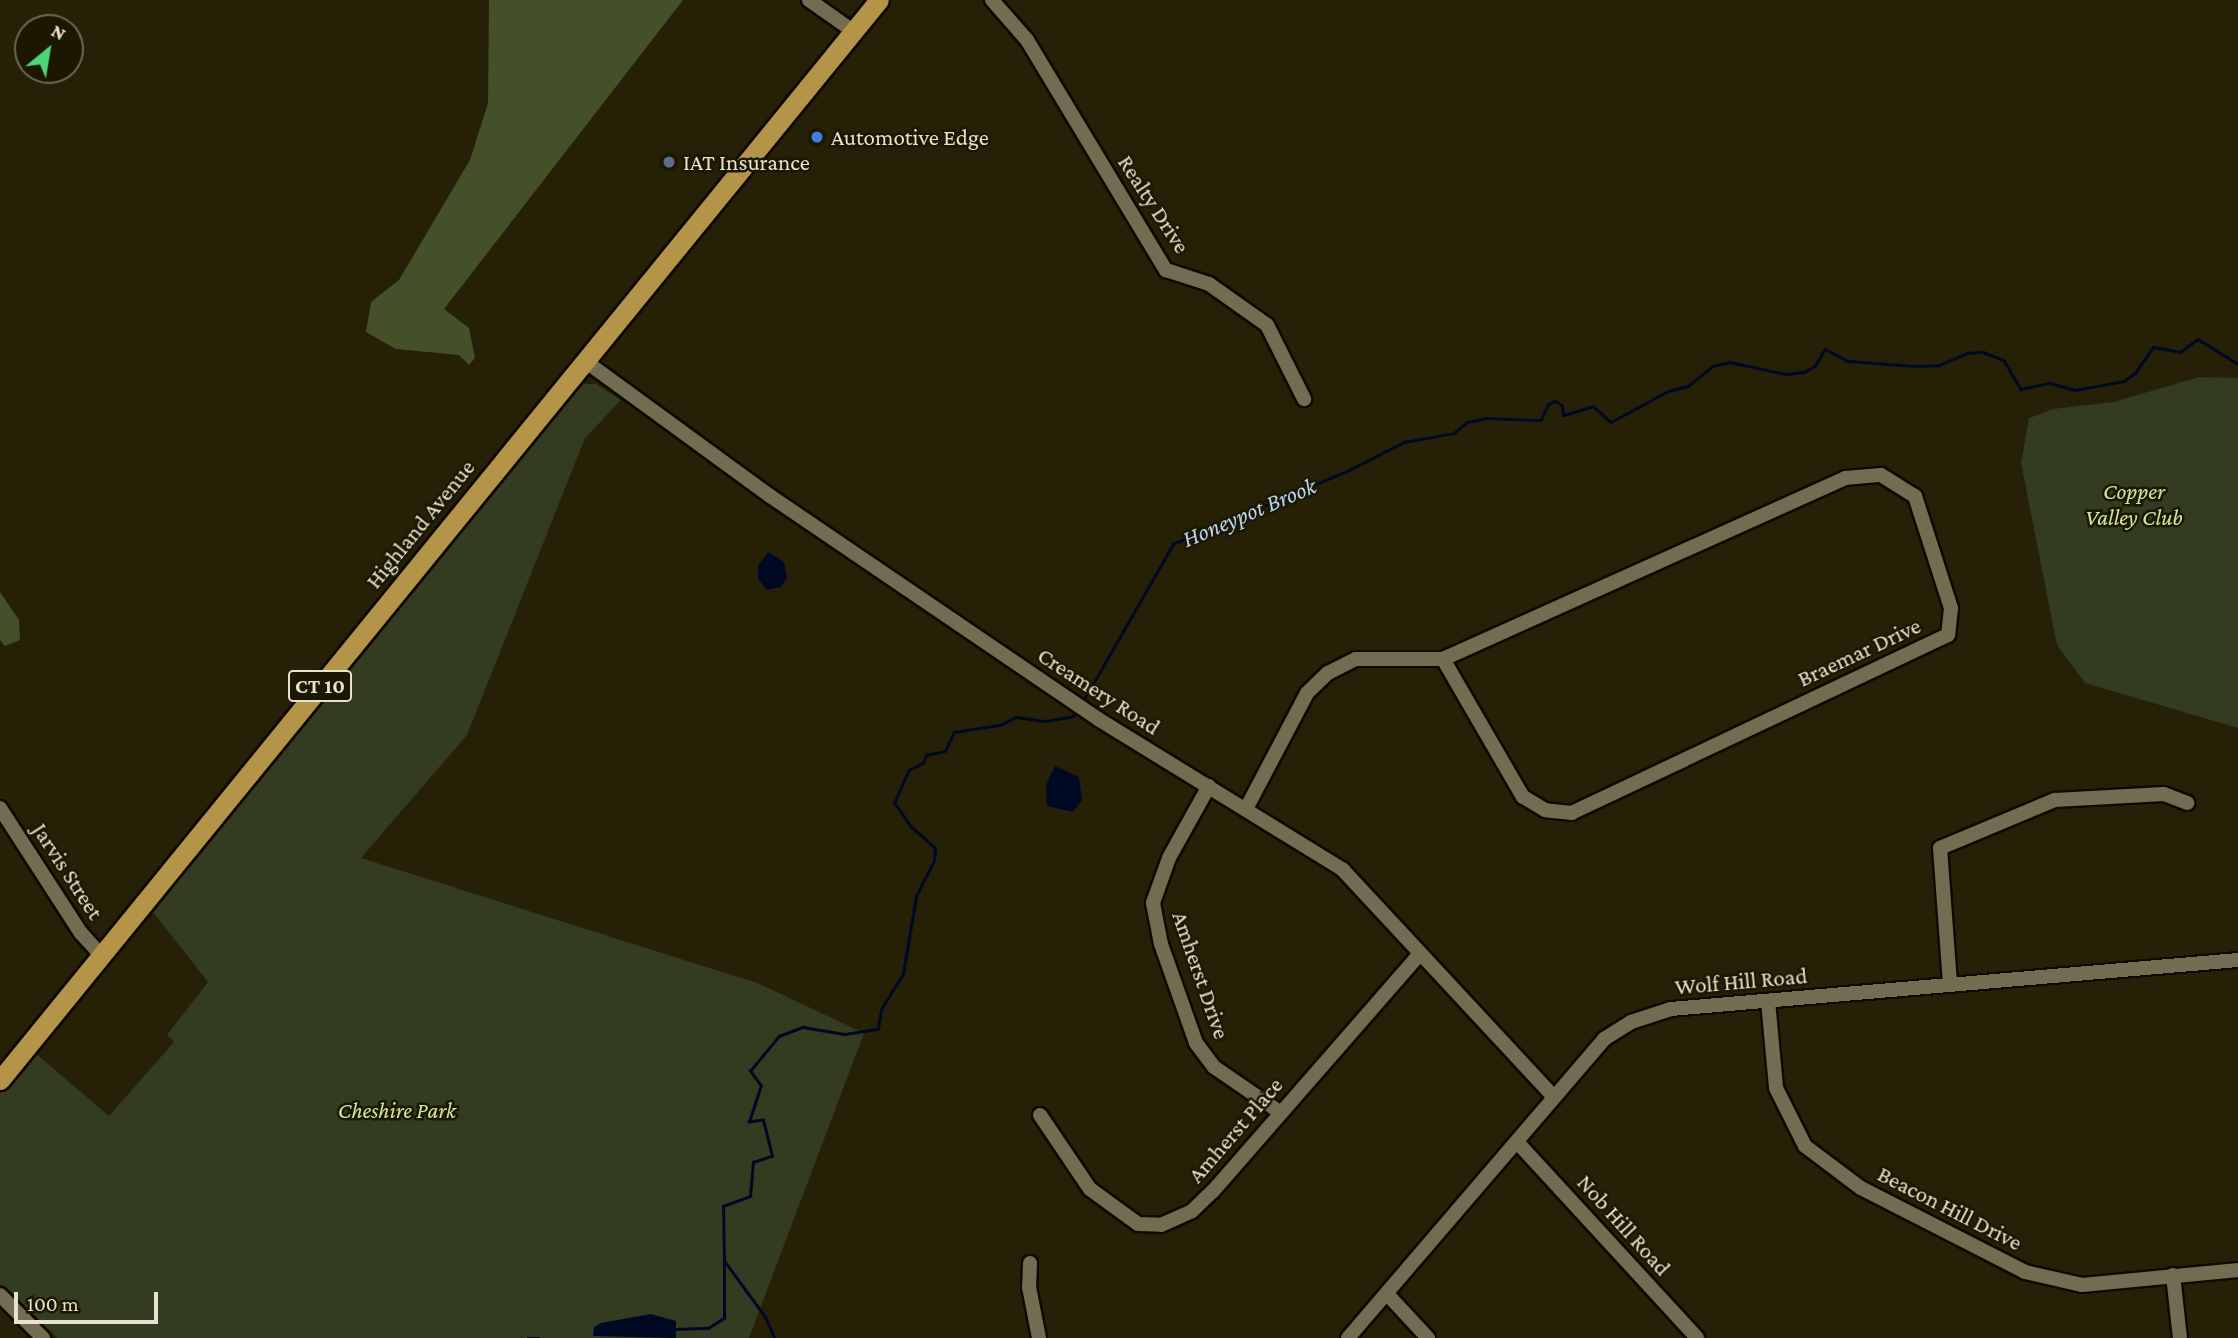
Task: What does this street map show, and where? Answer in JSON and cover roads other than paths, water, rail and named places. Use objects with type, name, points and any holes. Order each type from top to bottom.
[{"type":"highway","name":"Highland Avenue","points":[[0,1080],[879,0]]},
{"type":"street","points":[[809,0],[853,32]]},
{"type":"street","name":"Realty Drive","points":[[992,0],[1027,40],[1166,270],[1209,284],[1267,325],[1304,399]]},
{"type":"street","name":"Creamery Road","points":[[585,361],[770,496],[1072,701],[1247,807],[1343,870],[1553,1097]]},
{"type":"street","name":"Braemar Drive","points":[[1247,807],[1307,693],[1328,673],[1356,659],[1443,659],[1845,478],[1881,475],[1915,496],[1951,608],[1948,635],[1572,813],[1545,810],[1523,797],[1443,659]]},
{"type":"street","name":"Amherst Drive","points":[[1209,786],[1169,858],[1153,904],[1161,944],[1196,1043],[1214,1067],[1281,1113]]},
{"type":"street","points":[[1950,984],[1940,848],[2055,800],[2164,794],[2188,803]]},
{"type":"street","name":"Jarvis Street","points":[[0,808],[81,933],[101,955]]},
{"type":"street","name":"Amherst Place","points":[[1040,1115],[1090,1189],[1138,1224],[1161,1225],[1192,1211],[1213,1192],[1420,954]]},
{"type":"street","name":"Wolf Hill Road","points":[[1348,1338],[1388,1296],[1604,1039],[1631,1022],[1671,1009],[2238,960]]},
{"type":"street","name":"Beacon Hill Drive","points":[[1769,1002],[1776,1088],[1805,1146],[1861,1188],[2025,1272],[2082,1285],[2238,1270]]},
{"type":"street","name":"Nob Hill Road","points":[[1517,1142],[1696,1338]]},
{"type":"street","points":[[1030,1263],[1029,1287],[1039,1338]]},
{"type":"street","points":[[2173,1275],[2180,1338]]},
{"type":"street","points":[[0,1295],[43,1338]]},
{"type":"street","points":[[1388,1296],[1428,1338]]},
{"type":"water","points":[[768,552],[784,562],[787,578],[781,587],[767,590],[758,579],[758,566]]},
{"type":"water","points":[[1055,766],[1079,777],[1082,800],[1073,812],[1047,806],[1046,785]]},
{"type":"water","points":[[651,1314],[676,1321],[676,1338],[593,1336],[594,1327],[601,1323]]},
{"type":"waterway","name":"Honeypot Brook","points":[[1082,703],[1173,544],[1349,470],[1404,442],[1454,433],[1467,422],[1486,418],[1541,420],[1548,404],[1555,401],[1562,405],[1564,415],[1593,406],[1611,422],[1668,391],[1688,386],[1713,366],[1730,362],[1786,374],[1804,372],[1815,366],[1825,349],[1848,361],[1915,366],[1939,365],[1967,353],[1983,352],[2004,360],[2021,389],[2050,383],[2075,390],[2124,381],[2135,373],[2153,347],[2180,352],[2198,339],[2238,364]]},
{"type":"waterway","name":"Honeypot Brook","points":[[774,1338],[765,1317],[724,1261],[723,1206],[750,1196],[753,1162],[772,1156],[763,1120],[749,1122],[761,1086],[750,1071],[779,1036],[803,1027],[845,1034],[878,1029],[881,1009],[903,974],[916,896],[934,861],[935,848],[911,827],[894,803],[909,770],[923,763],[926,755],[945,751],[954,732],[1000,725],[1016,717],[1046,721],[1073,716],[1077,711]]},
{"type":"waterway","points":[[676,1329],[708,1328],[724,1318],[724,1261]]},
{"type":"waterway","points":[[528,1338],[539,1338]]},
{"type":"place","name":"Automotive Edge","points":[[817,137]]},
{"type":"place","name":"IAT Insurance","points":[[669,162]]},
{"type":"park label","name":"Copper Valley Club","points":[[2134,504]]},
{"type":"park label","name":"Cheshire Park","points":[[397,1110]]}]
